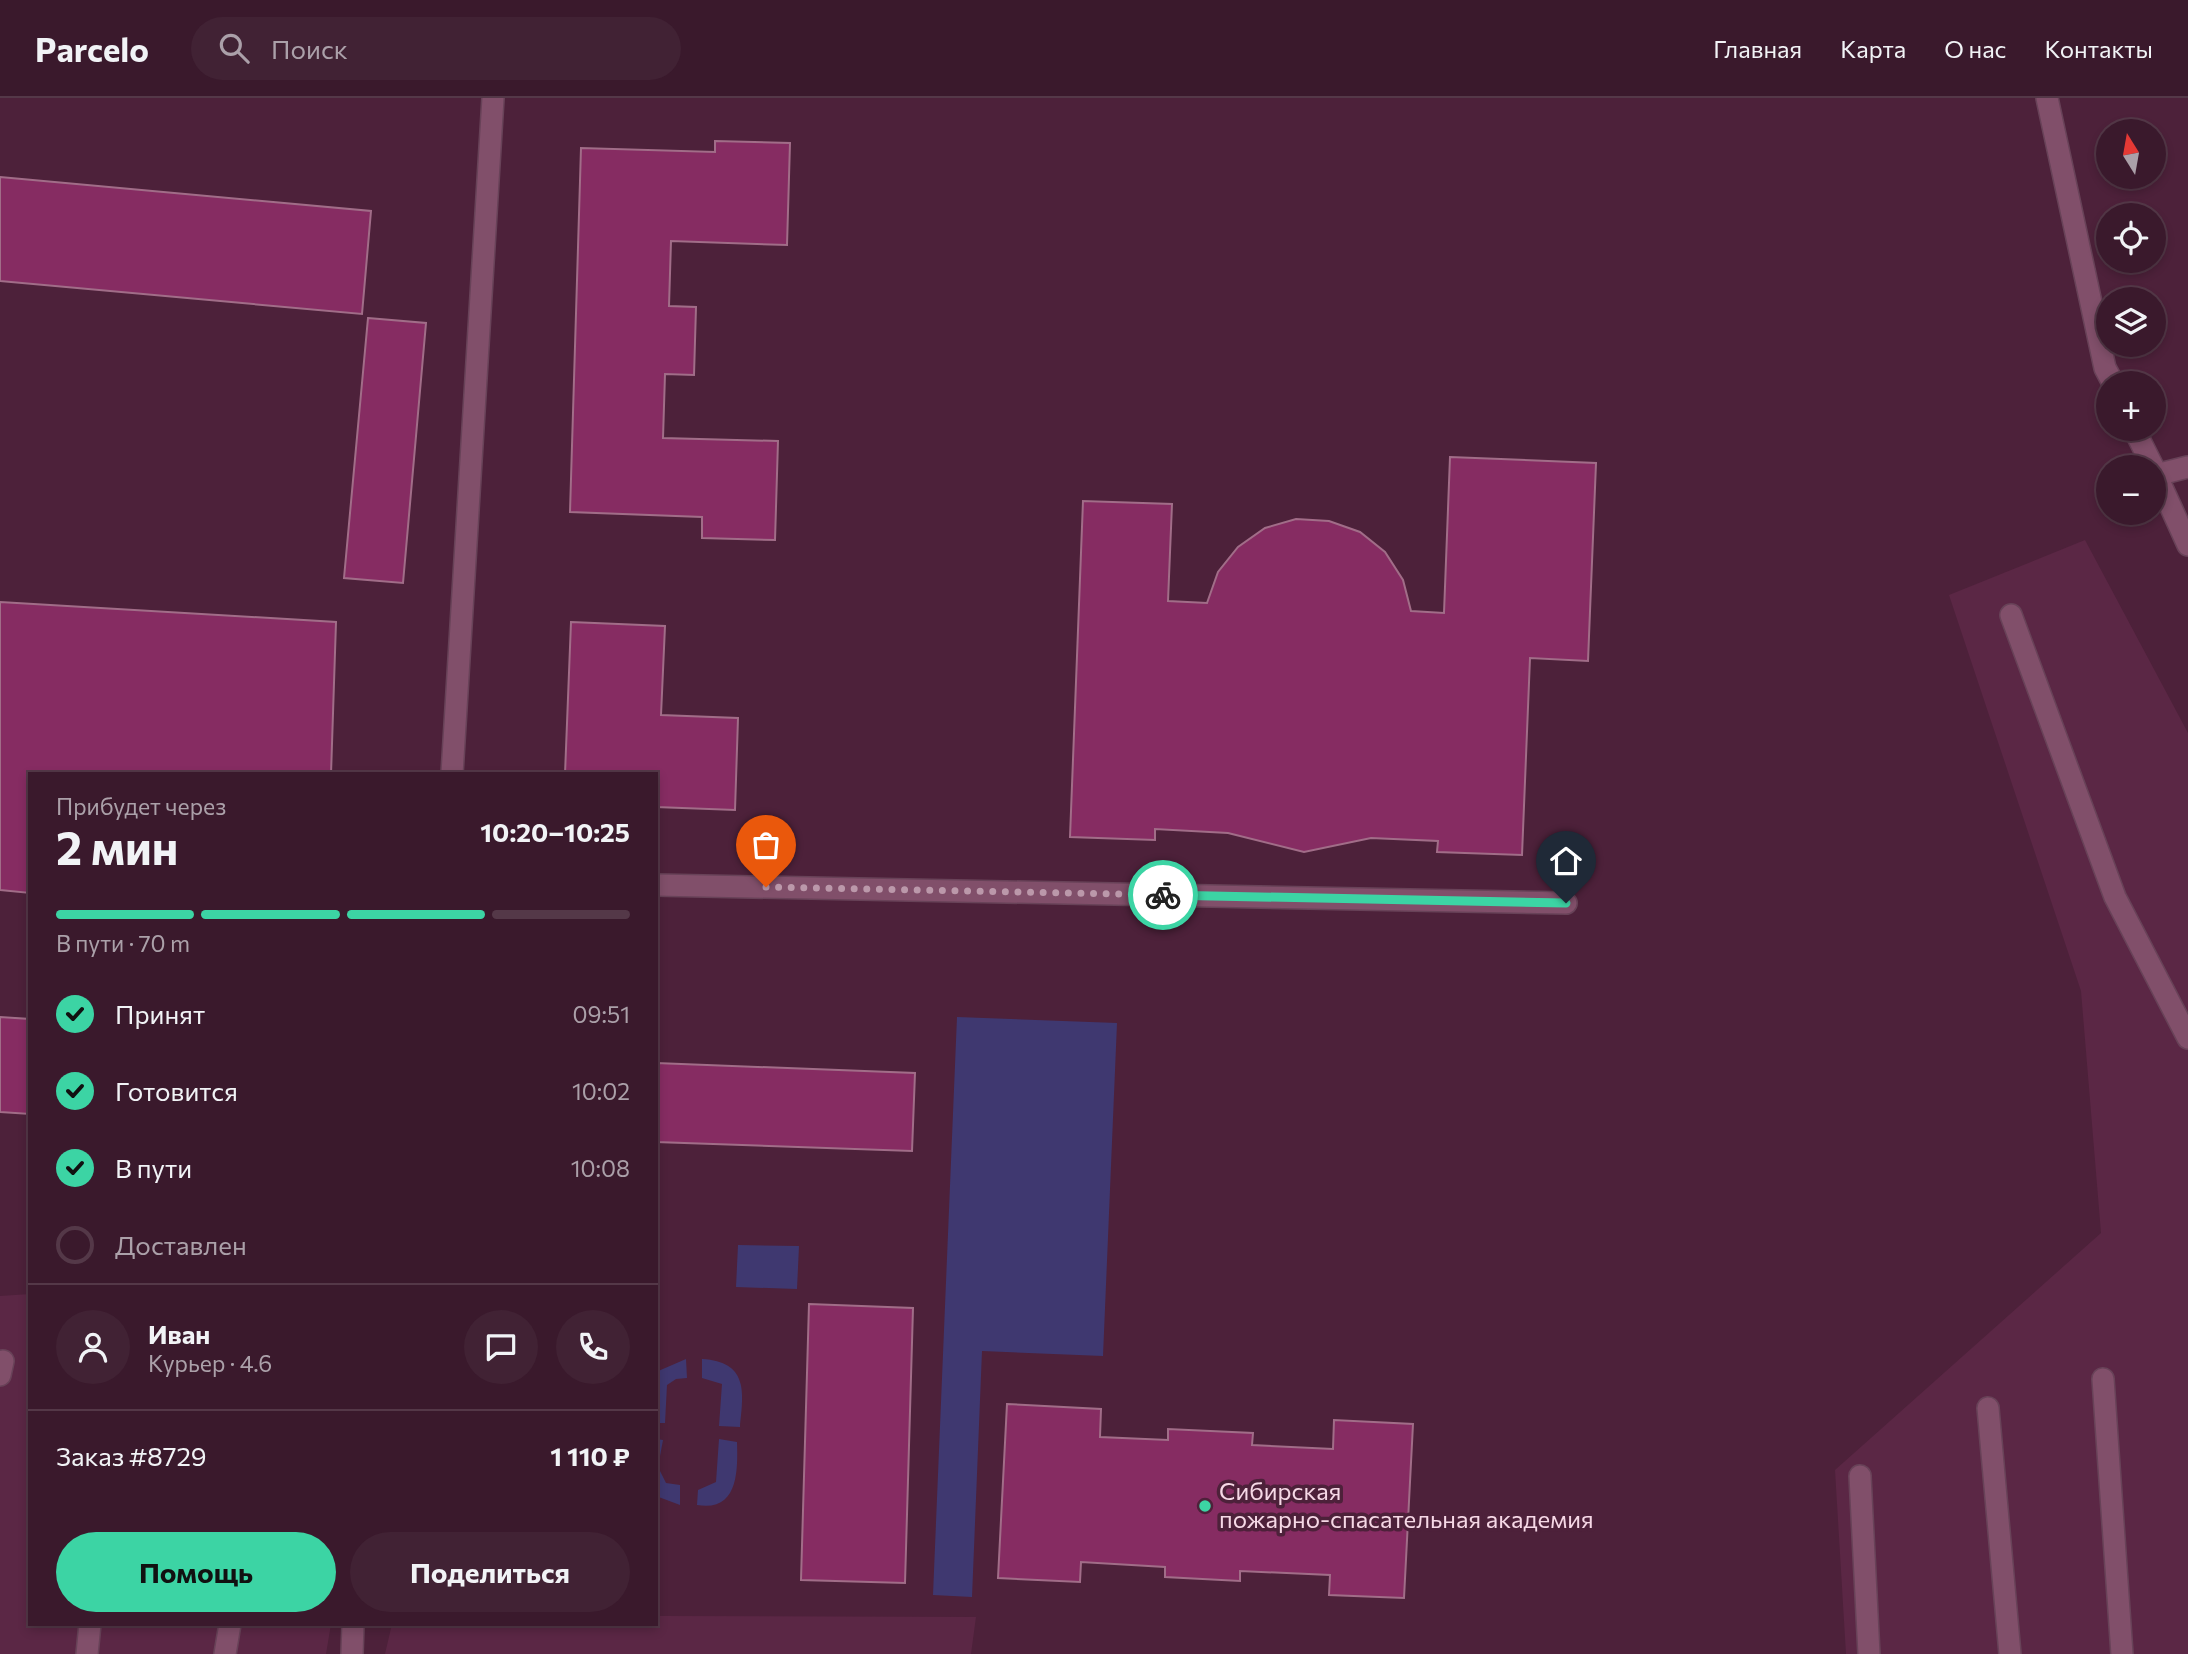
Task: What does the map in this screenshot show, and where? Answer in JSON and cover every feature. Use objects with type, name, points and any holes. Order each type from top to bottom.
[{"type":"street","points":[[452,772],[493,98]]},
{"type":"street","points":[[2047,98],[2107,371]]},
{"type":"street","points":[[2166,470],[2188,467]]},
{"type":"street","points":[[2166,497],[2188,545]]},
{"type":"street","points":[[2011,615],[2115,897],[2188,1038]]},
{"type":"street","points":[[658,885],[1566,903]]},
{"type":"street","points":[[2103,1379],[2122,1654]]},
{"type":"street","points":[[1988,1408],[2010,1654]]},
{"type":"street","points":[[1860,1476],[1869,1654]]},
{"type":"street","points":[[87,1654],[90,1626]]},
{"type":"street","points":[[225,1654],[230,1626]]},
{"type":"street","points":[[352,1654],[353,1626]]},
{"type":"shaded area","points":[[2085,540],[2188,733],[2188,1654],[1846,1654],[1835,1470],[2101,1233],[2081,991],[1949,595]]},
{"type":"shaded area","points":[[957,1017],[1117,1023],[1103,1356],[982,1351],[972,1597],[933,1595]]},
{"type":"shaded area","points":[[738,1245],[799,1246],[797,1289],[736,1287]]},
{"type":"shaded area","points":[[28,1294],[28,1626],[331,1626],[326,1654],[0,1654],[0,1296]]},
{"type":"shaded area","points":[[686,1359],[687,1378],[676,1379],[667,1385],[665,1423],[658,1423],[658,1371]]},
{"type":"shaded area","points":[[702,1359],[717,1361],[735,1372],[742,1390],[740,1427],[719,1426],[722,1384],[702,1378]]},
{"type":"shaded area","points":[[658,1439],[663,1440],[658,1467]]},
{"type":"shaded area","points":[[719,1439],[737,1442],[736,1477],[733,1487],[721,1502],[711,1506],[697,1505],[698,1490],[716,1482]]},
{"type":"shaded area","points":[[658,1467],[666,1483],[680,1485],[680,1505],[658,1497]]},
{"type":"shaded area","points":[[658,1616],[976,1617],[971,1654],[385,1654],[392,1626],[658,1626]]},
{"type":"building","points":[[715,141],[790,143],[787,245],[671,241],[669,306],[696,307],[694,375],[665,374],[663,438],[778,441],[775,540],[702,538],[702,517],[570,512],[581,148],[715,152]]},
{"type":"building","points":[[0,177],[371,211],[362,314],[0,281]]},
{"type":"building","points":[[368,318],[426,323],[403,583],[344,578]]},
{"type":"building","points":[[1450,457],[1596,463],[1588,661],[1530,658],[1522,855],[1437,852],[1438,841],[1371,838],[1304,852],[1228,833],[1155,829],[1155,840],[1070,837],[1083,501],[1172,504],[1168,601],[1207,603],[1218,572],[1238,547],[1265,528],[1296,519],[1329,521],[1360,532],[1385,552],[1403,580],[1411,611],[1444,613]]},
{"type":"building","points":[[0,602],[336,622],[331,772],[28,772],[28,893],[0,890]]},
{"type":"building","points":[[571,622],[665,626],[661,715],[738,718],[735,810],[658,807],[658,772],[565,772]]},
{"type":"building","points":[[0,1017],[28,1019],[28,1114],[0,1112]]},
{"type":"building","points":[[658,1063],[915,1073],[912,1151],[658,1142]]},
{"type":"building","points":[[809,1304],[913,1308],[905,1583],[801,1580]]},
{"type":"building","name":"Сибирская пожарно-спасательная академия","points":[[1007,1404],[1101,1409],[1100,1437],[1168,1440],[1168,1429],[1253,1433],[1252,1445],[1333,1449],[1334,1420],[1413,1424],[1404,1598],[1329,1595],[1330,1575],[1240,1571],[1240,1581],[1165,1577],[1165,1567],[1081,1562],[1080,1582],[998,1578]]},
{"type":"way so far","points":[[766,887],[1163,895]]},
{"type":"place","name":"Сибирская пожарно-спасательная академия","points":[[1205,1506]]},
{"type":"route","points":[[1163,895],[1566,903]]}]
